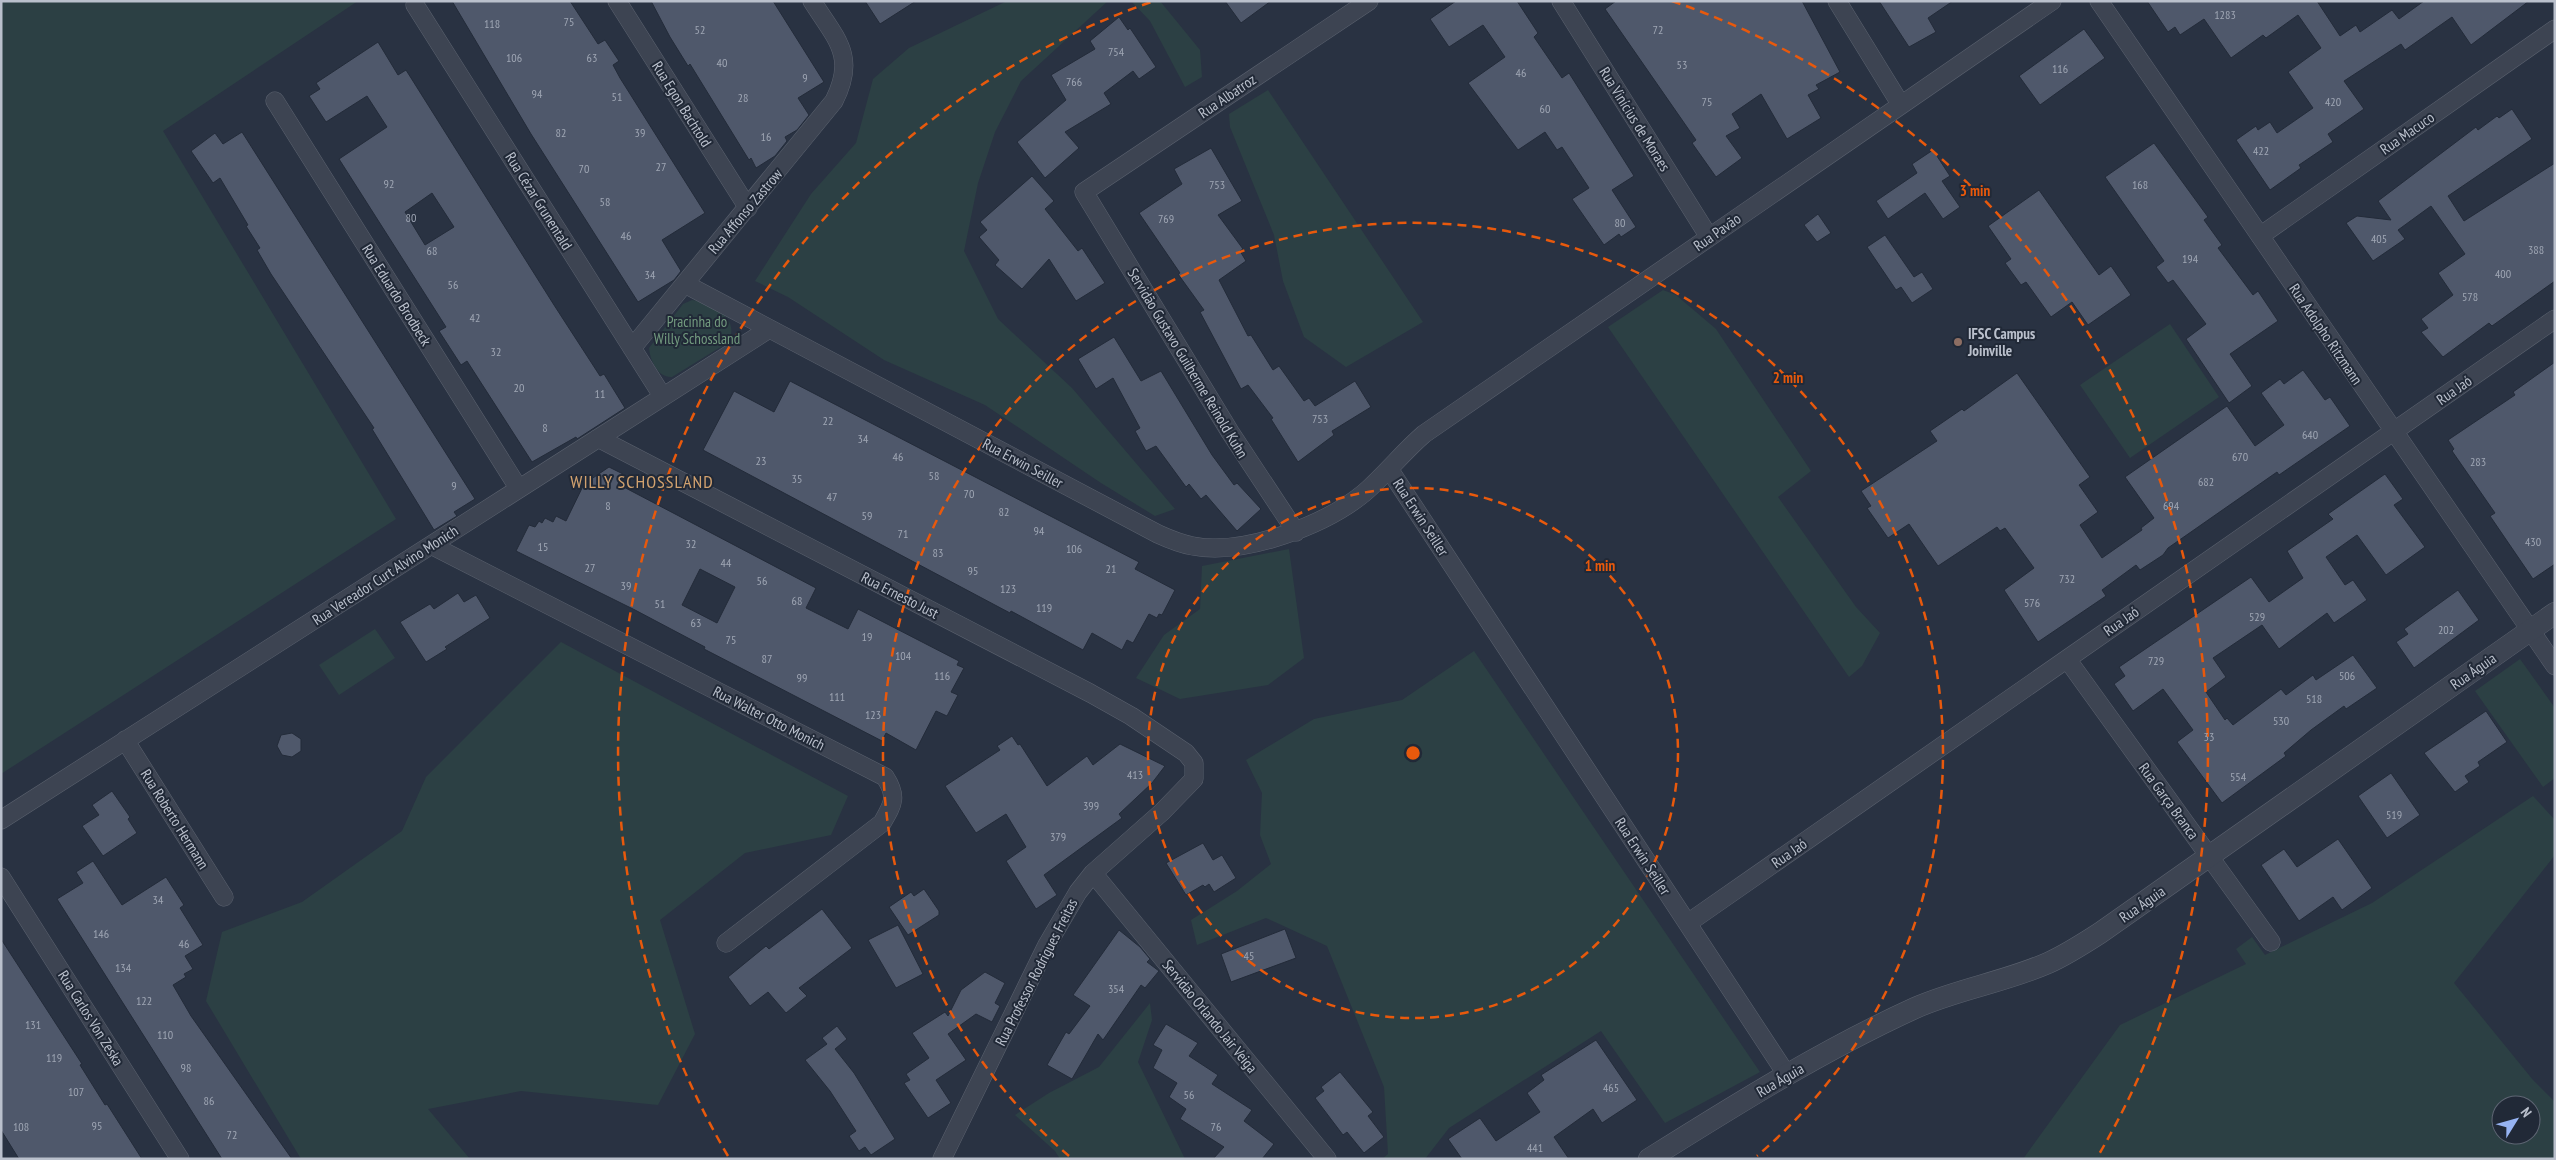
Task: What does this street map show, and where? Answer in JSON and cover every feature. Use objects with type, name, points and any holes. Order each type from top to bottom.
[{"type":"street","name":"Rua Egon Bachtold","points":[[617,1],[748,208]]},
{"type":"street","name":"Rua Affonso Zastrow","points":[[632,348],[834,101],[846,66],[840,47],[812,1]]},
{"type":"street","name":"Rua Albatroz","points":[[1084,192],[1369,1]]},
{"type":"street","name":"Rua Vinícius de Moraes","points":[[1560,1],[1709,237]]},
{"type":"street","points":[[1837,1],[1901,105]]},
{"type":"street","name":"Rua Pavão","points":[[1389,469],[1424,434],[2052,1]]},
{"type":"street","name":"Rua Adolpho Ritzmann","points":[[2099,1],[2555,666]]},
{"type":"street","name":"Rua Cézar Grunentald","points":[[415,5],[663,397]]},
{"type":"street","name":"Rua Macuco","points":[[2260,236],[2555,29]]},
{"type":"street","name":"Rua Eduardo Brodbeck","points":[[275,101],[519,489]]},
{"type":"street","name":"Servidão Gustavo Guilherme Reinold Kuhn","points":[[1084,192],[1230,432],[1296,532]]},
{"type":"street","name":"Rua Erwin Seiller","points":[[685,284],[1176,542],[1195,547],[1214,548],[1239,545],[1296,532],[1346,507],[1389,469],[1787,1075]]},
{"type":"street","name":"Rua Jaó","points":[[1688,924],[2555,319]]},
{"type":"street","name":"Rua Vereador Curt Alvino Monich","points":[[1,820],[769,329]]},
{"type":"street","name":"Rua Ernesto Just","points":[[598,438],[1090,693],[1169,740],[1186,753],[1194,763]]},
{"type":"street","name":"Rua Walter Otto Monich","points":[[431,545],[885,777],[893,789],[893,804],[882,823],[726,943]]},
{"type":"street","name":"Rua Águia","points":[[1649,1159],[1787,1075],[1918,1007],[2038,967],[2072,951],[2209,857],[2555,613]]},
{"type":"street","name":"Rua Garça Branca","points":[[2067,659],[2271,942]]},
{"type":"street","name":"Rua Roberto Hermann","points":[[125,740],[224,897]]},
{"type":"street","name":"Rua Professor Rodrigues Freitas","points":[[942,1159],[1047,945],[1078,892],[1093,873],[1182,794],[1194,778],[1194,763]]},
{"type":"street","name":"Servidão Orlando Jair Veiga","points":[[1093,873],[1327,1159]]},
{"type":"street","name":"Rua Carlos Von Zeska","points":[[1,878],[180,1159]]},
{"type":"green space","points":[[1,1],[358,1],[163,131],[396,519],[1,774]]},
{"type":"green space","points":[[1007,1],[1108,1],[1021,81],[995,132],[978,183],[964,251],[998,319],[1072,388],[1175,509],[1155,516],[1101,483],[985,405],[884,360],[788,297],[755,281],[811,194],[856,143],[873,79],[909,48]]},
{"type":"green space","points":[[1131,1],[1160,1],[1200,50],[1202,77],[1185,87],[1150,21]]},
{"type":"green space","points":[[1268,90],[1423,322],[1346,367],[1304,337],[1283,281],[1274,235],[1230,127],[1229,114]]},
{"type":"green space","points":[[1663,290],[1676,295],[1716,329],[1811,471],[1778,497],[1856,607],[1880,633],[1862,666],[1849,677],[1608,327]]},
{"type":"green space","name":"Pracinha do Willy Schossland","points":[[692,300],[708,305],[723,314],[731,327],[731,335],[727,343],[672,377],[667,377],[656,367],[651,358],[649,348],[683,304]]},
{"type":"green space","points":[[2170,324],[2219,397],[2130,458],[2080,385]]},
{"type":"green space","points":[[1289,549],[1304,658],[1268,685],[1180,699],[1136,678],[1164,635],[1200,609],[1202,566]]},
{"type":"green space","points":[[375,629],[395,658],[339,695],[319,665]]},
{"type":"green space","points":[[561,642],[848,796],[831,835],[745,853],[660,920],[695,1034],[658,1105],[521,1091],[428,1109],[470,1159],[301,1159],[206,1001],[222,932],[302,902],[402,831],[426,777]]},
{"type":"green space","points":[[1474,651],[1760,1072],[1665,1123],[1601,1031],[1449,1128],[1425,1159],[1382,1159],[1388,1154],[1384,1087],[1327,946],[1266,918],[1197,945],[1191,920],[1237,891],[1271,864],[1260,835],[1262,793],[1246,760],[1314,719],[1402,700]]},
{"type":"green space","points":[[2520,659],[2555,708],[2555,778],[2543,787],[2475,691]]},
{"type":"green space","points":[[2533,796],[2555,820],[2555,855],[2454,983],[2533,1080],[2555,1102],[2555,1159],[2023,1159],[2120,1025],[2246,964],[2236,949],[2252,937],[2265,955],[2372,903]]},
{"type":"green space","points":[[1150,1003],[1152,1020],[1138,1062],[1185,1159],[1060,1159],[1055,1151],[1015,1115],[1049,1093],[1099,1067]]},
{"type":"building","points":[[452,1],[570,1],[598,44],[605,40],[619,61],[613,65],[620,78],[705,213],[662,240],[681,271],[674,280],[638,302],[531,134]]},
{"type":"building","points":[[651,1],[773,1],[824,82],[798,98],[809,115],[797,130],[785,137],[787,141],[775,156],[756,168],[751,158],[749,160],[690,64],[688,66],[670,37]]},
{"type":"building","points":[[865,1],[916,1],[880,24]]},
{"type":"building","points":[[1225,1],[1271,1],[1241,23]]},
{"type":"building","points":[[1456,1],[1517,1],[1538,33],[1534,37],[1562,78],[1569,73],[1634,176],[1612,190],[1636,227],[1621,237],[1619,234],[1604,245],[1572,199],[1589,188],[1562,147],[1557,150],[1545,132],[1518,150],[1468,83],[1505,57],[1483,25],[1449,47],[1430,19]]},
{"type":"building","points":[[1616,1],[1802,1],[1840,72],[1816,85],[1819,89],[1808,95],[1821,118],[1787,139],[1761,94],[1732,114],[1740,128],[1726,136],[1742,158],[1716,177],[1692,143],[1696,140],[1605,9]]},
{"type":"building","points":[[1879,1],[1953,1],[1928,18],[1936,32],[1909,47]]},
{"type":"building","points":[[2147,1],[2317,1],[2340,36],[2356,25],[2360,32],[2392,10],[2399,19],[2424,1],[2529,1],[2471,45],[2452,17],[2405,50],[2401,44],[2344,81],[2364,109],[2328,134],[2333,142],[2299,165],[2301,168],[2270,190],[2236,140],[2256,126],[2258,130],[2270,122],[2277,133],[2313,108],[2288,72],[2321,48],[2298,15],[2266,38],[2263,35],[2231,58],[2204,19],[2180,35],[2175,27],[2168,32]]},
{"type":"building","points":[[1119,17],[1128,30],[1130,28],[1156,67],[1139,79],[1133,71],[1104,93],[1111,104],[1065,132],[1079,148],[1045,178],[1017,142],[1066,100],[1051,75],[1095,49],[1090,41]]},
{"type":"building","points":[[2084,29],[2105,58],[2040,105],[2019,76]]},
{"type":"building","points":[[378,42],[398,75],[406,70],[600,376],[604,374],[625,408],[577,439],[576,437],[532,462],[467,361],[461,365],[439,331],[446,327],[339,159],[387,127],[367,96],[326,122],[309,96],[320,89],[316,83]],"holes":[[[432,193],[454,227],[425,245],[405,212]]]},
{"type":"building","points":[[2512,109],[2532,139],[2448,196],[2464,221],[2555,163],[2555,281],[2492,326],[2489,323],[2443,357],[2421,332],[2428,328],[2421,319],[2453,295],[2438,273],[2465,254],[2431,206],[2398,230],[2405,239],[2373,261],[2346,223],[2357,216],[2391,220],[2378,201],[2476,127],[2478,130],[2497,116],[2499,118]]},
{"type":"building","points":[[242,132],[475,499],[454,512],[457,516],[434,530],[372,429],[374,428],[271,274],[257,250],[260,248],[246,226],[248,225],[220,178],[213,183],[191,151],[215,133],[223,144]]},
{"type":"building","points":[[2154,143],[2208,217],[2204,220],[2222,245],[2218,248],[2253,295],[2258,291],[2278,321],[2230,354],[2252,386],[2229,403],[2186,339],[2206,324],[2173,280],[2168,283],[2156,267],[2164,261],[2105,177]]},
{"type":"building","points":[[1211,148],[1242,201],[1218,215],[1243,249],[1240,251],[1246,261],[1219,280],[1248,336],[1251,335],[1273,370],[1279,366],[1304,401],[1309,398],[1315,406],[1355,381],[1371,407],[1332,431],[1334,435],[1298,462],[1271,419],[1273,418],[1248,385],[1241,389],[1200,312],[1204,310],[1178,274],[1180,273],[1139,213],[1182,184],[1174,169]]},
{"type":"building","points":[[1933,150],[1950,176],[1942,181],[1960,207],[1943,219],[1925,193],[1888,219],[1876,201],[1917,173],[1912,164]]},
{"type":"building","points":[[1032,176],[1054,201],[1045,209],[1078,251],[1082,248],[1105,283],[1076,301],[1049,259],[1022,289],[995,265],[999,260],[979,237],[987,230],[980,222]]},
{"type":"building","points":[[2039,190],[2099,275],[2111,266],[2131,295],[2088,325],[2072,302],[2051,317],[2026,282],[2021,285],[2005,263],[2011,259],[1988,226]]},
{"type":"building","points":[[1818,214],[1831,233],[1817,242],[1804,225]]},
{"type":"building","points":[[1885,235],[1914,277],[1922,272],[1933,289],[1912,303],[1901,287],[1896,290],[1867,247]]},
{"type":"building","points":[[1114,337],[1141,381],[1161,371],[1212,455],[1234,485],[1237,483],[1261,509],[1237,531],[1206,495],[1201,499],[1189,484],[1186,487],[1156,446],[1146,451],[1135,431],[1140,428],[1113,378],[1096,389],[1078,359]]},
{"type":"building","points":[[2555,362],[2555,564],[2533,579],[2490,516],[2495,513],[2452,451],[2454,449],[2448,440],[2515,395],[2513,392]]},
{"type":"building","points":[[2303,370],[2325,400],[2330,397],[2350,426],[2279,475],[2277,472],[2168,548],[2163,555],[2140,570],[2136,565],[2102,590],[2106,596],[2038,642],[2004,590],[2034,568],[2005,528],[2000,531],[1997,527],[1938,566],[1909,524],[1888,538],[1867,508],[1871,506],[1861,491],[1937,441],[1930,431],[1962,409],[1964,411],[2017,373],[2090,477],[2079,485],[2098,512],[2080,525],[2102,558],[2142,530],[2141,528],[2154,518],[2125,477],[2227,406],[2255,446],[2284,425],[2261,393],[2280,379],[2284,384]]},
{"type":"building","points":[[790,381],[1139,562],[1135,569],[1175,590],[1162,615],[1159,614],[1157,618],[1149,614],[1133,643],[1127,640],[1122,650],[1092,633],[1083,650],[703,450],[734,391],[774,412]]},
{"type":"building","points":[[609,467],[623,474],[618,484],[816,588],[806,608],[848,629],[858,609],[959,661],[957,665],[964,668],[951,692],[958,695],[947,716],[936,711],[916,750],[886,733],[882,741],[704,649],[705,647],[635,610],[516,551],[529,525],[535,527],[539,521],[542,523],[545,518],[553,522],[556,516],[566,521],[584,484]],"holes":[[[700,569],[735,587],[717,623],[682,605]]]},
{"type":"building","points":[[2385,474],[2403,499],[2394,505],[2425,547],[2386,575],[2357,535],[2326,557],[2345,585],[2353,580],[2367,600],[2334,623],[2327,613],[2279,649],[2262,625],[2213,658],[2226,677],[2206,692],[2225,720],[2227,718],[2233,725],[2281,689],[2286,695],[2313,675],[2316,680],[2353,655],[2377,688],[2346,709],[2344,706],[2311,730],[2284,753],[2286,756],[2222,803],[2177,742],[2193,730],[2163,689],[2133,711],[2114,684],[2125,676],[2119,667],[2251,577],[2269,602],[2303,578],[2287,551],[2333,519],[2328,514]]},
{"type":"building","points":[[2458,590],[2479,620],[2414,668],[2396,642],[2408,634],[2404,629]]},
{"type":"building","points":[[458,593],[464,602],[476,595],[490,618],[445,647],[447,649],[426,662],[400,622],[430,604],[434,609]]},
{"type":"building","points":[[2486,711],[2507,742],[2478,762],[2480,766],[2465,776],[2469,782],[2455,792],[2424,753]]},
{"type":"building","points":[[292,733],[301,739],[301,751],[292,757],[282,755],[277,746],[281,735]]},
{"type":"building","points":[[1012,736],[1018,745],[1020,744],[1047,786],[1087,756],[1093,765],[1120,744],[1165,766],[1152,783],[1119,814],[1122,818],[1044,875],[1057,895],[1036,909],[1006,861],[1026,847],[1006,814],[976,833],[945,786],[1000,750],[997,746]]},
{"type":"building","points":[[2391,773],[2420,815],[2387,838],[2358,796]]},
{"type":"building","points":[[112,791],[130,817],[128,819],[137,833],[103,856],[82,826],[99,815],[92,805]]},
{"type":"building","points":[[2338,839],[2372,888],[2342,910],[2333,897],[2299,921],[2261,865],[2284,849],[2297,867]]},
{"type":"building","points":[[1203,843],[1213,860],[1222,855],[1236,878],[1214,892],[1209,884],[1205,887],[1203,885],[1186,895],[1166,863]]},
{"type":"building","points":[[93,861],[122,905],[166,877],[184,905],[180,908],[203,945],[185,956],[193,969],[184,974],[186,977],[173,985],[191,1016],[292,1159],[222,1159],[57,899],[83,883],[76,872]]},
{"type":"building","points":[[924,889],[939,911],[939,915],[908,935],[889,907],[911,892],[914,896]]},
{"type":"building","points":[[822,909],[852,948],[799,988],[807,996],[786,1013],[768,992],[750,1006],[728,977],[766,946],[769,949]]},
{"type":"building","points":[[898,925],[923,974],[896,988],[868,940]]},
{"type":"building","points":[[1285,929],[1296,958],[1231,982],[1221,954]]},
{"type":"building","points":[[1119,930],[1140,947],[1150,959],[1147,962],[1159,971],[1145,988],[1141,985],[1103,1040],[1098,1034],[1072,1079],[1047,1065],[1066,1032],[1069,1034],[1090,1006],[1073,995]]},
{"type":"building","points":[[1,939],[82,1064],[80,1065],[105,1105],[107,1104],[142,1159],[19,1159],[1,1130]]},
{"type":"building","points":[[985,972],[1005,983],[995,1003],[1000,1006],[992,1022],[976,1014],[948,1034],[966,1060],[936,1080],[951,1103],[928,1118],[904,1083],[910,1080],[906,1074],[929,1058],[912,1033],[945,1012],[948,1016],[961,990]]},
{"type":"building","points":[[1166,1024],[1198,1043],[1189,1056],[1218,1075],[1212,1084],[1252,1110],[1244,1121],[1274,1144],[1262,1159],[1213,1159],[1224,1147],[1180,1119],[1186,1109],[1169,1097],[1177,1083],[1153,1068],[1162,1050],[1153,1045]]},
{"type":"building","points":[[837,1026],[847,1039],[835,1049],[854,1073],[895,1139],[871,1155],[865,1147],[859,1151],[849,1136],[856,1131],[830,1091],[805,1060],[827,1044],[822,1038]]},
{"type":"building","points":[[1596,1040],[1637,1100],[1602,1123],[1593,1109],[1554,1137],[1569,1159],[1462,1159],[1448,1139],[1480,1118],[1496,1141],[1540,1112],[1527,1093],[1544,1080],[1541,1075]]},
{"type":"building","points":[[1340,1072],[1373,1112],[1368,1116],[1384,1137],[1364,1153],[1347,1132],[1343,1135],[1315,1098],[1324,1091],[1321,1087]]},
{"type":"place","name":"IFSC Campus Joinville","points":[[1958,342]]},
{"type":"district","name":"WILLY SCHOSSLAND","points":[[642,481]]}]
